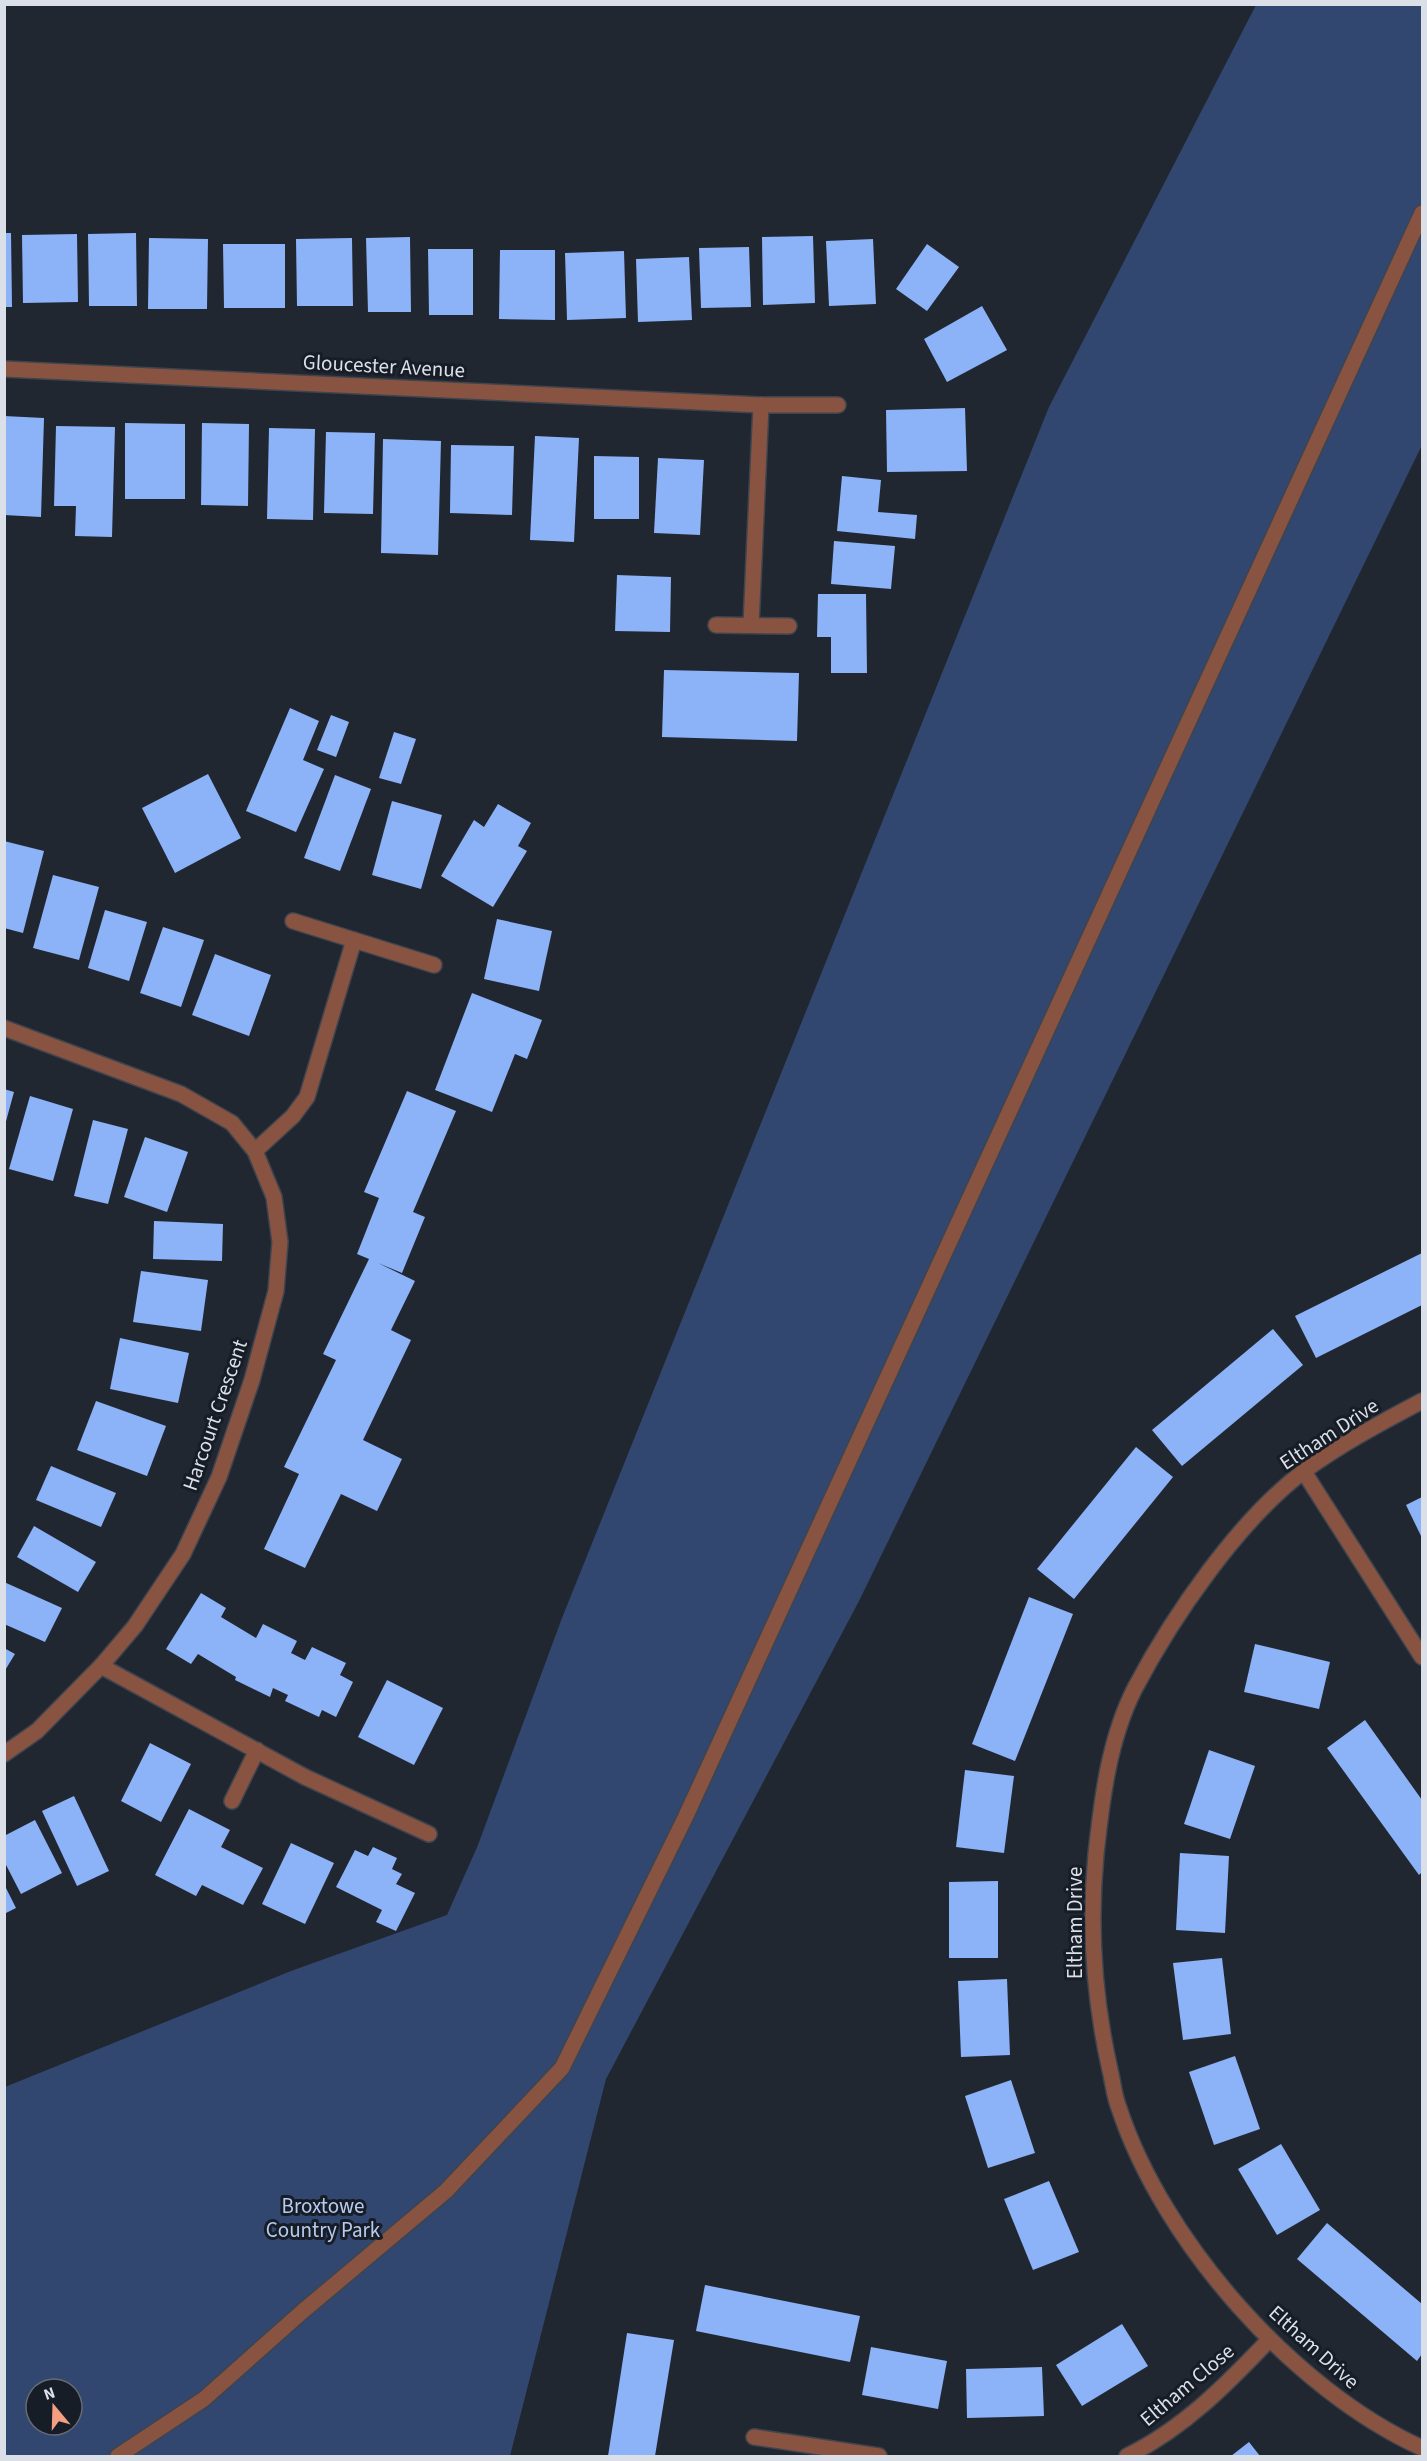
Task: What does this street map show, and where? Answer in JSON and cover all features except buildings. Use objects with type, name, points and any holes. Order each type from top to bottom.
[{"type":"street","points":[[118,2457],[204,2399],[446,2191],[562,2068],[685,1818],[1422,213]]},
{"type":"street","name":"Gloucester Avenue","points":[[4,369],[761,405],[838,405]]},
{"type":"street","points":[[751,625],[761,405]]},
{"type":"street","points":[[716,625],[789,626]]},
{"type":"street","points":[[293,921],[434,965]]},
{"type":"street","points":[[255,1151],[293,1116],[307,1097],[354,940]]},
{"type":"street","name":"Harcourt Crescent","points":[[4,1028],[181,1094],[232,1123],[255,1151],[274,1197],[280,1242],[276,1291],[252,1380],[219,1477],[183,1554],[135,1626],[101,1666],[37,1731],[4,1755]]},
{"type":"street","name":"Eltham Drive","points":[[1422,1401],[1365,1431],[1304,1472],[1267,1504],[1221,1556],[1174,1624],[1134,1690],[1114,1743],[1101,1811],[1094,1876],[1093,1947],[1098,2004],[1118,2107],[1143,2168],[1170,2216],[1209,2270],[1269,2340],[1359,2414],[1390,2434],[1422,2448]]},
{"type":"street","points":[[1304,1472],[1422,1657]]},
{"type":"street","points":[[101,1666],[304,1777],[429,1834]]},
{"type":"street","points":[[232,1801],[257,1750]]},
{"type":"street","name":"Eltham Close","points":[[1127,2457],[1189,2416],[1231,2379],[1269,2340]]},
{"type":"street","points":[[754,2437],[879,2457]]},
{"type":"green space","name":"Broxtowe Country Park","points":[[1256,5],[1422,5],[1422,445],[859,1601],[606,2079],[510,2456],[5,2456],[5,2087],[291,1971],[447,1915],[478,1845],[562,1618],[1049,407]]}]
